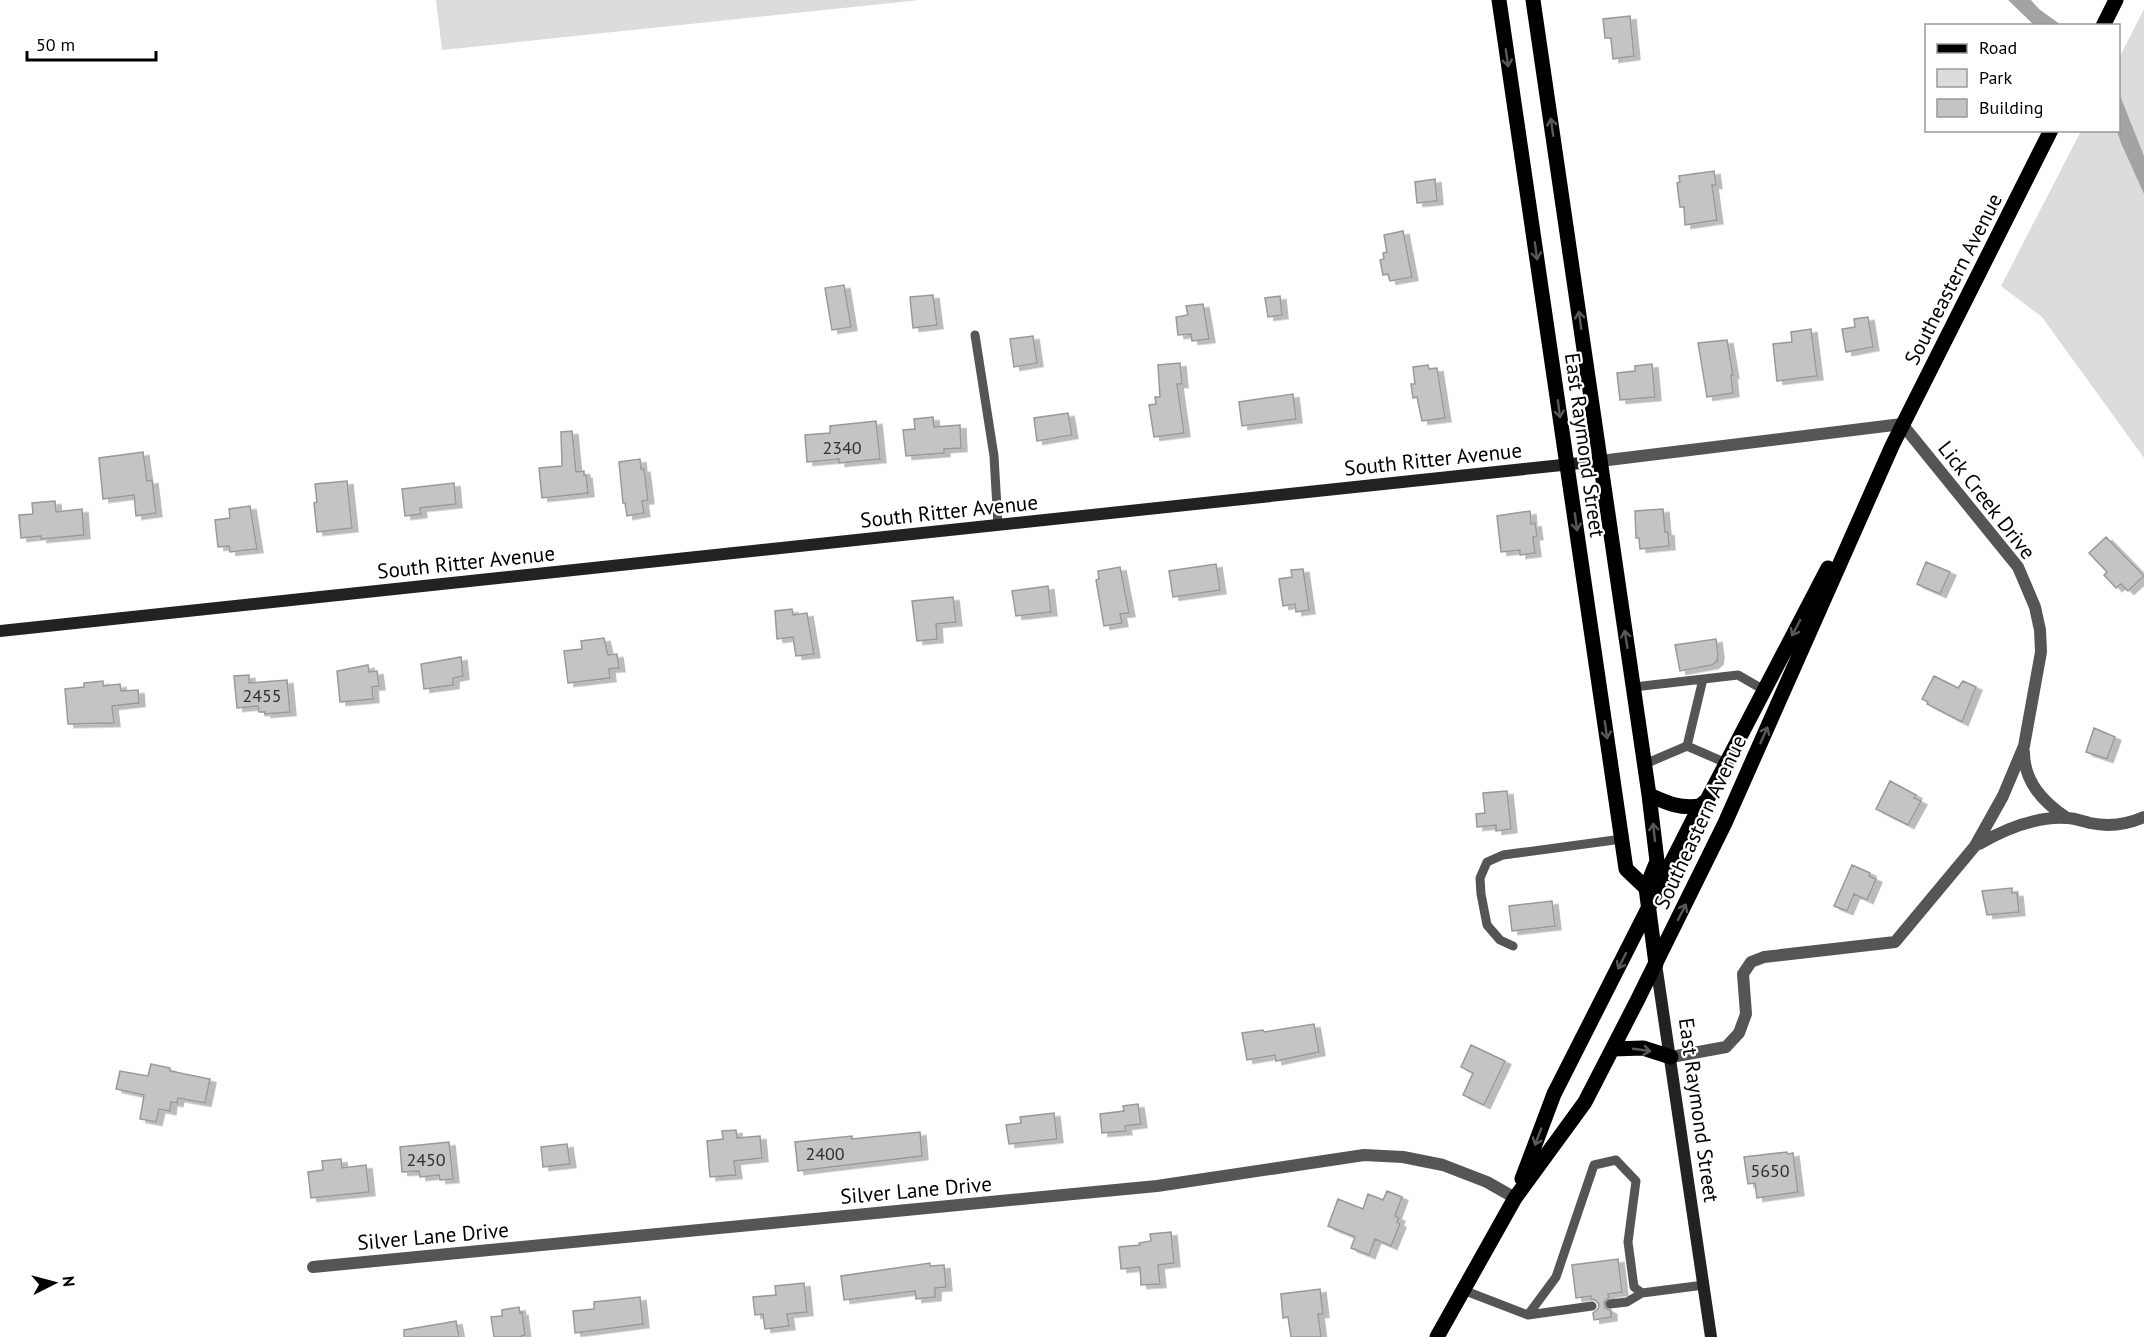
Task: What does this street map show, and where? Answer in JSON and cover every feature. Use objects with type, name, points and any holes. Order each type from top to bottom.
[{"type":"main road","name":"East Raymond Street","points":[[1499,0],[1626,869],[1646,888]]},
{"type":"main road","name":"East Raymond Street","points":[[1533,0],[1650,795],[1657,861],[1646,888],[1656,964]]},
{"type":"main road","points":[[2104,24],[2116,0]]},
{"type":"main road","name":"Southeastern Avenue","points":[[1437,1337],[1515,1198],[1585,1102],[1656,964],[1725,823],[1902,424],[2050,132]]},
{"type":"main road","name":"Southeastern Avenue","points":[[1515,1198],[1554,1094],[1700,806],[1707,800],[1892,446]]},
{"type":"main road","points":[[1650,795],[1670,804],[1700,806]]},
{"type":"main road","points":[[1613,1048],[1643,1048],[1671,1057]]},
{"type":"street","name":"South Ritter Avenue","points":[[0,631],[1600,461],[1902,424]]},
{"type":"street","name":"Lick Creek Drive","points":[[1902,424],[2018,567],[2032,599],[2040,630],[2041,652],[2024,746],[2024,761],[2032,785],[2042,799],[2067,818]]},
{"type":"street","name":"Lick Creek Drive","points":[[1671,1057],[1726,1047],[1739,1033],[1746,1014],[1743,974],[1755,960],[1895,942],[1975,846],[2003,796],[2024,746]]},
{"type":"street","name":"Lick Creek Drive","points":[[1975,846],[2016,826],[2067,818],[2109,826],[2131,823],[2144,818]]},
{"type":"street","name":"East Raymond Street","points":[[1656,964],[1711,1337]]},
{"type":"street","name":"Silver Lane Drive","points":[[313,1267],[1157,1186],[1356,1156],[1403,1157],[1443,1165],[1487,1182],[1515,1198]]},
{"type":"lane","points":[[975,335],[994,456],[998,525]]},
{"type":"lane","points":[[1634,687],[1738,675],[1764,690]]},
{"type":"lane","points":[[1687,746],[1703,679]]},
{"type":"lane","points":[[1645,764],[1687,746],[1726,763]]},
{"type":"lane","points":[[1513,946],[1500,940],[1487,925],[1480,894],[1480,878],[1487,862],[1503,855],[1622,839]]},
{"type":"lane","points":[[1528,1315],[1556,1276],[1594,1165],[1616,1160],[1636,1181],[1628,1242],[1634,1287],[1642,1293]]},
{"type":"lane","points":[[1610,1304],[1627,1302],[1642,1293],[1704,1285]]},
{"type":"lane","points":[[1463,1290],[1528,1315],[1592,1306]]},
{"type":"green space","points":[[436,0],[920,0],[442,50]]},
{"type":"green space","points":[[2144,9],[2144,458],[2042,317],[2001,286],[2080,132],[2120,132],[2120,56]]},
{"type":"shaded area","points":[[2008,0],[2031,0],[2060,24],[2033,24]]},
{"type":"shaded area","points":[[2120,96],[2144,156],[2144,194],[2117,132],[2120,132]]},
{"type":"building","points":[[1630,16],[1634,56],[1613,59],[1611,38],[1605,38],[1603,19]]},
{"type":"building","points":[[1714,171],[1716,185],[1712,185],[1717,220],[1685,225],[1684,207],[1680,207],[1677,183],[1680,182],[1679,176]]},
{"type":"building","points":[[1435,179],[1437,201],[1417,203],[1415,182]]},
{"type":"building","points":[[1403,231],[1412,277],[1390,281],[1388,274],[1383,275],[1380,260],[1384,259],[1383,253],[1387,252],[1384,235]]},
{"type":"building","points":[[844,285],[851,327],[832,330],[825,288]]},
{"type":"building","points":[[933,295],[937,325],[913,328],[910,297]]},
{"type":"building","points":[[1280,296],[1282,315],[1268,317],[1265,298]]},
{"type":"building","points":[[1203,304],[1209,339],[1192,341],[1191,334],[1178,335],[1176,317],[1188,315],[1186,306]]},
{"type":"building","points":[[1868,317],[1873,347],[1846,352],[1842,329],[1855,327],[1854,319]]},
{"type":"building","points":[[1811,329],[1817,376],[1777,381],[1773,344],[1792,342],[1791,332]]},
{"type":"building","points":[[1033,336],[1037,363],[1014,367],[1010,339]]},
{"type":"building","points":[[1727,340],[1733,375],[1731,375],[1733,393],[1707,397],[1698,343]]},
{"type":"building","points":[[1180,363],[1182,384],[1177,384],[1184,433],[1154,437],[1149,405],[1156,404],[1155,397],[1160,397],[1158,365]]},
{"type":"building","points":[[1652,364],[1655,397],[1620,400],[1617,373],[1635,371],[1635,366]]},
{"type":"building","points":[[1428,365],[1429,369],[1437,368],[1445,418],[1422,421],[1417,397],[1413,398],[1411,384],[1415,384],[1413,367]]},
{"type":"building","points":[[1293,394],[1296,419],[1242,426],[1239,402]]},
{"type":"building","points":[[1068,413],[1072,435],[1037,441],[1034,418]]},
{"type":"building","points":[[933,417],[934,427],[960,425],[961,448],[944,449],[944,453],[906,456],[903,430],[915,429],[914,419]]},
{"type":"building","points":[[876,421],[880,459],[839,463],[839,459],[807,462],[805,435],[830,433],[830,426]]},
{"type":"building","points":[[572,431],[576,472],[584,471],[588,493],[542,498],[539,468],[562,466],[561,432]]},
{"type":"building","points":[[143,452],[147,481],[152,480],[156,513],[136,516],[134,495],[103,499],[99,458]]},
{"type":"building","points":[[640,459],[641,469],[644,469],[648,500],[642,501],[644,513],[627,516],[625,503],[623,503],[619,462]]},
{"type":"building","points":[[347,481],[352,528],[317,532],[315,484]]},
{"type":"building","points":[[454,483],[456,504],[420,508],[421,514],[405,516],[402,489]]},
{"type":"building","points":[[55,501],[56,512],[82,509],[84,535],[41,539],[41,536],[21,538],[19,515],[33,514],[32,503]]},
{"type":"building","points":[[250,506],[257,549],[230,552],[229,546],[218,547],[215,520],[230,518],[229,509]]},
{"type":"building","points":[[1663,509],[1669,546],[1640,549],[1639,538],[1636,538],[1635,511]]},
{"type":"building","points":[[1530,511],[1531,524],[1535,523],[1537,536],[1533,537],[1535,553],[1520,555],[1520,550],[1501,552],[1497,516]]},
{"type":"building","points":[[2106,537],[2144,576],[2128,591],[2121,584],[2116,588],[2104,575],[2107,572],[2089,553]]},
{"type":"building","points":[[1926,562],[1950,572],[1940,594],[1917,584]]},
{"type":"building","points":[[1216,564],[1220,590],[1173,597],[1169,571]]},
{"type":"building","points":[[1120,567],[1129,613],[1120,614],[1122,623],[1104,626],[1096,580],[1099,579],[1098,571]]},
{"type":"building","points":[[1303,569],[1309,610],[1296,612],[1295,604],[1283,606],[1279,579],[1292,577],[1291,570]]},
{"type":"building","points":[[1048,586],[1051,612],[1016,616],[1012,591]]},
{"type":"building","points":[[953,597],[956,622],[936,624],[937,639],[917,641],[912,601]]},
{"type":"building","points":[[792,609],[793,615],[807,613],[814,654],[796,656],[793,637],[777,639],[775,611]]},
{"type":"building","points":[[604,638],[608,655],[617,654],[619,668],[609,669],[610,678],[568,683],[564,651],[582,649],[581,641]]},
{"type":"building","points":[[1716,639],[1717,661],[1712,665],[1680,671],[1675,645]]},
{"type":"building","points":[[461,657],[463,676],[453,678],[453,685],[424,689],[421,664]]},
{"type":"building","points":[[368,665],[369,672],[377,671],[379,686],[372,687],[373,699],[340,702],[337,671]]},
{"type":"building","points":[[249,675],[249,683],[287,680],[290,712],[265,714],[265,712],[259,712],[258,706],[237,708],[234,676]]},
{"type":"building","points":[[1934,676],[1958,688],[1963,681],[1976,687],[1962,722],[1927,704],[1928,702],[1922,699]]},
{"type":"building","points":[[103,681],[103,686],[120,684],[121,691],[138,690],[139,703],[112,706],[114,723],[68,724],[65,689],[84,687],[84,683]]},
{"type":"building","points":[[2094,728],[2115,737],[2107,759],[2086,752]]},
{"type":"building","points":[[1890,781],[1916,795],[1914,798],[1921,801],[1908,825],[1876,809]]},
{"type":"building","points":[[1507,791],[1511,829],[1496,831],[1496,825],[1477,827],[1476,814],[1485,813],[1483,793]]},
{"type":"building","points":[[1852,865],[1870,873],[1869,876],[1876,879],[1867,900],[1854,894],[1847,911],[1834,906]]},
{"type":"building","points":[[2012,888],[2012,893],[2017,893],[2019,912],[1987,915],[1982,891]]},
{"type":"building","points":[[1552,901],[1555,926],[1512,931],[1509,906]]},
{"type":"building","points":[[1314,1024],[1319,1052],[1276,1061],[1275,1055],[1247,1060],[1242,1033]]},
{"type":"building","points":[[1471,1045],[1505,1061],[1484,1105],[1463,1095],[1473,1073],[1461,1067]]},
{"type":"building","points":[[151,1064],[170,1068],[170,1071],[210,1079],[205,1103],[178,1098],[177,1103],[171,1102],[170,1111],[159,1109],[156,1122],[140,1119],[144,1095],[116,1089],[120,1071],[148,1076]]},
{"type":"building","points":[[1138,1104],[1141,1124],[1125,1126],[1126,1131],[1102,1133],[1100,1114],[1124,1111],[1123,1106]]},
{"type":"building","points":[[1054,1113],[1057,1139],[1009,1144],[1006,1125],[1021,1123],[1020,1117]]},
{"type":"building","points":[[736,1130],[737,1138],[760,1136],[762,1158],[734,1161],[736,1175],[710,1177],[707,1141],[723,1139],[722,1131]]},
{"type":"building","points":[[920,1132],[922,1156],[798,1171],[795,1142]]},
{"type":"building","points":[[449,1142],[453,1179],[440,1180],[439,1175],[420,1177],[419,1171],[402,1172],[400,1147]]},
{"type":"building","points":[[567,1144],[570,1164],[543,1167],[541,1147]]},
{"type":"building","points":[[1787,1152],[1788,1154],[1793,1153],[1798,1192],[1757,1198],[1755,1183],[1748,1184],[1744,1157]]},
{"type":"building","points":[[341,1159],[342,1168],[366,1165],[369,1192],[311,1198],[308,1172],[323,1170],[322,1161]]},
{"type":"building","points":[[1387,1191],[1402,1197],[1395,1216],[1399,1218],[1397,1222],[1400,1224],[1391,1246],[1375,1239],[1369,1255],[1351,1248],[1355,1237],[1328,1226],[1338,1199],[1363,1209],[1368,1194],[1383,1200]]},
{"type":"building","points":[[1171,1232],[1174,1263],[1158,1265],[1160,1284],[1141,1285],[1140,1267],[1121,1269],[1119,1247],[1140,1245],[1139,1243],[1151,1241],[1150,1234]]},
{"type":"building","points":[[1618,1259],[1622,1292],[1608,1294],[1609,1297],[1604,1302],[1605,1308],[1611,1311],[1611,1317],[1594,1320],[1593,1313],[1598,1309],[1599,1304],[1591,1299],[1591,1296],[1576,1298],[1572,1265]]},
{"type":"building","points":[[930,1263],[930,1266],[944,1265],[946,1287],[935,1288],[935,1297],[916,1299],[915,1291],[844,1300],[841,1276]]},
{"type":"building","points":[[804,1283],[807,1312],[787,1314],[789,1326],[765,1329],[763,1314],[755,1315],[753,1297],[776,1295],[775,1286]]},
{"type":"building","points":[[1320,1289],[1323,1314],[1318,1314],[1321,1337],[1291,1337],[1288,1317],[1283,1318],[1281,1294]]},
{"type":"building","points":[[640,1297],[643,1324],[575,1333],[573,1311],[594,1309],[594,1302]]},
{"type":"building","points":[[519,1307],[520,1313],[522,1312],[525,1335],[494,1337],[491,1317],[502,1316],[502,1310]]},
{"type":"building","points":[[456,1321],[459,1337],[404,1337],[404,1330]]}]
